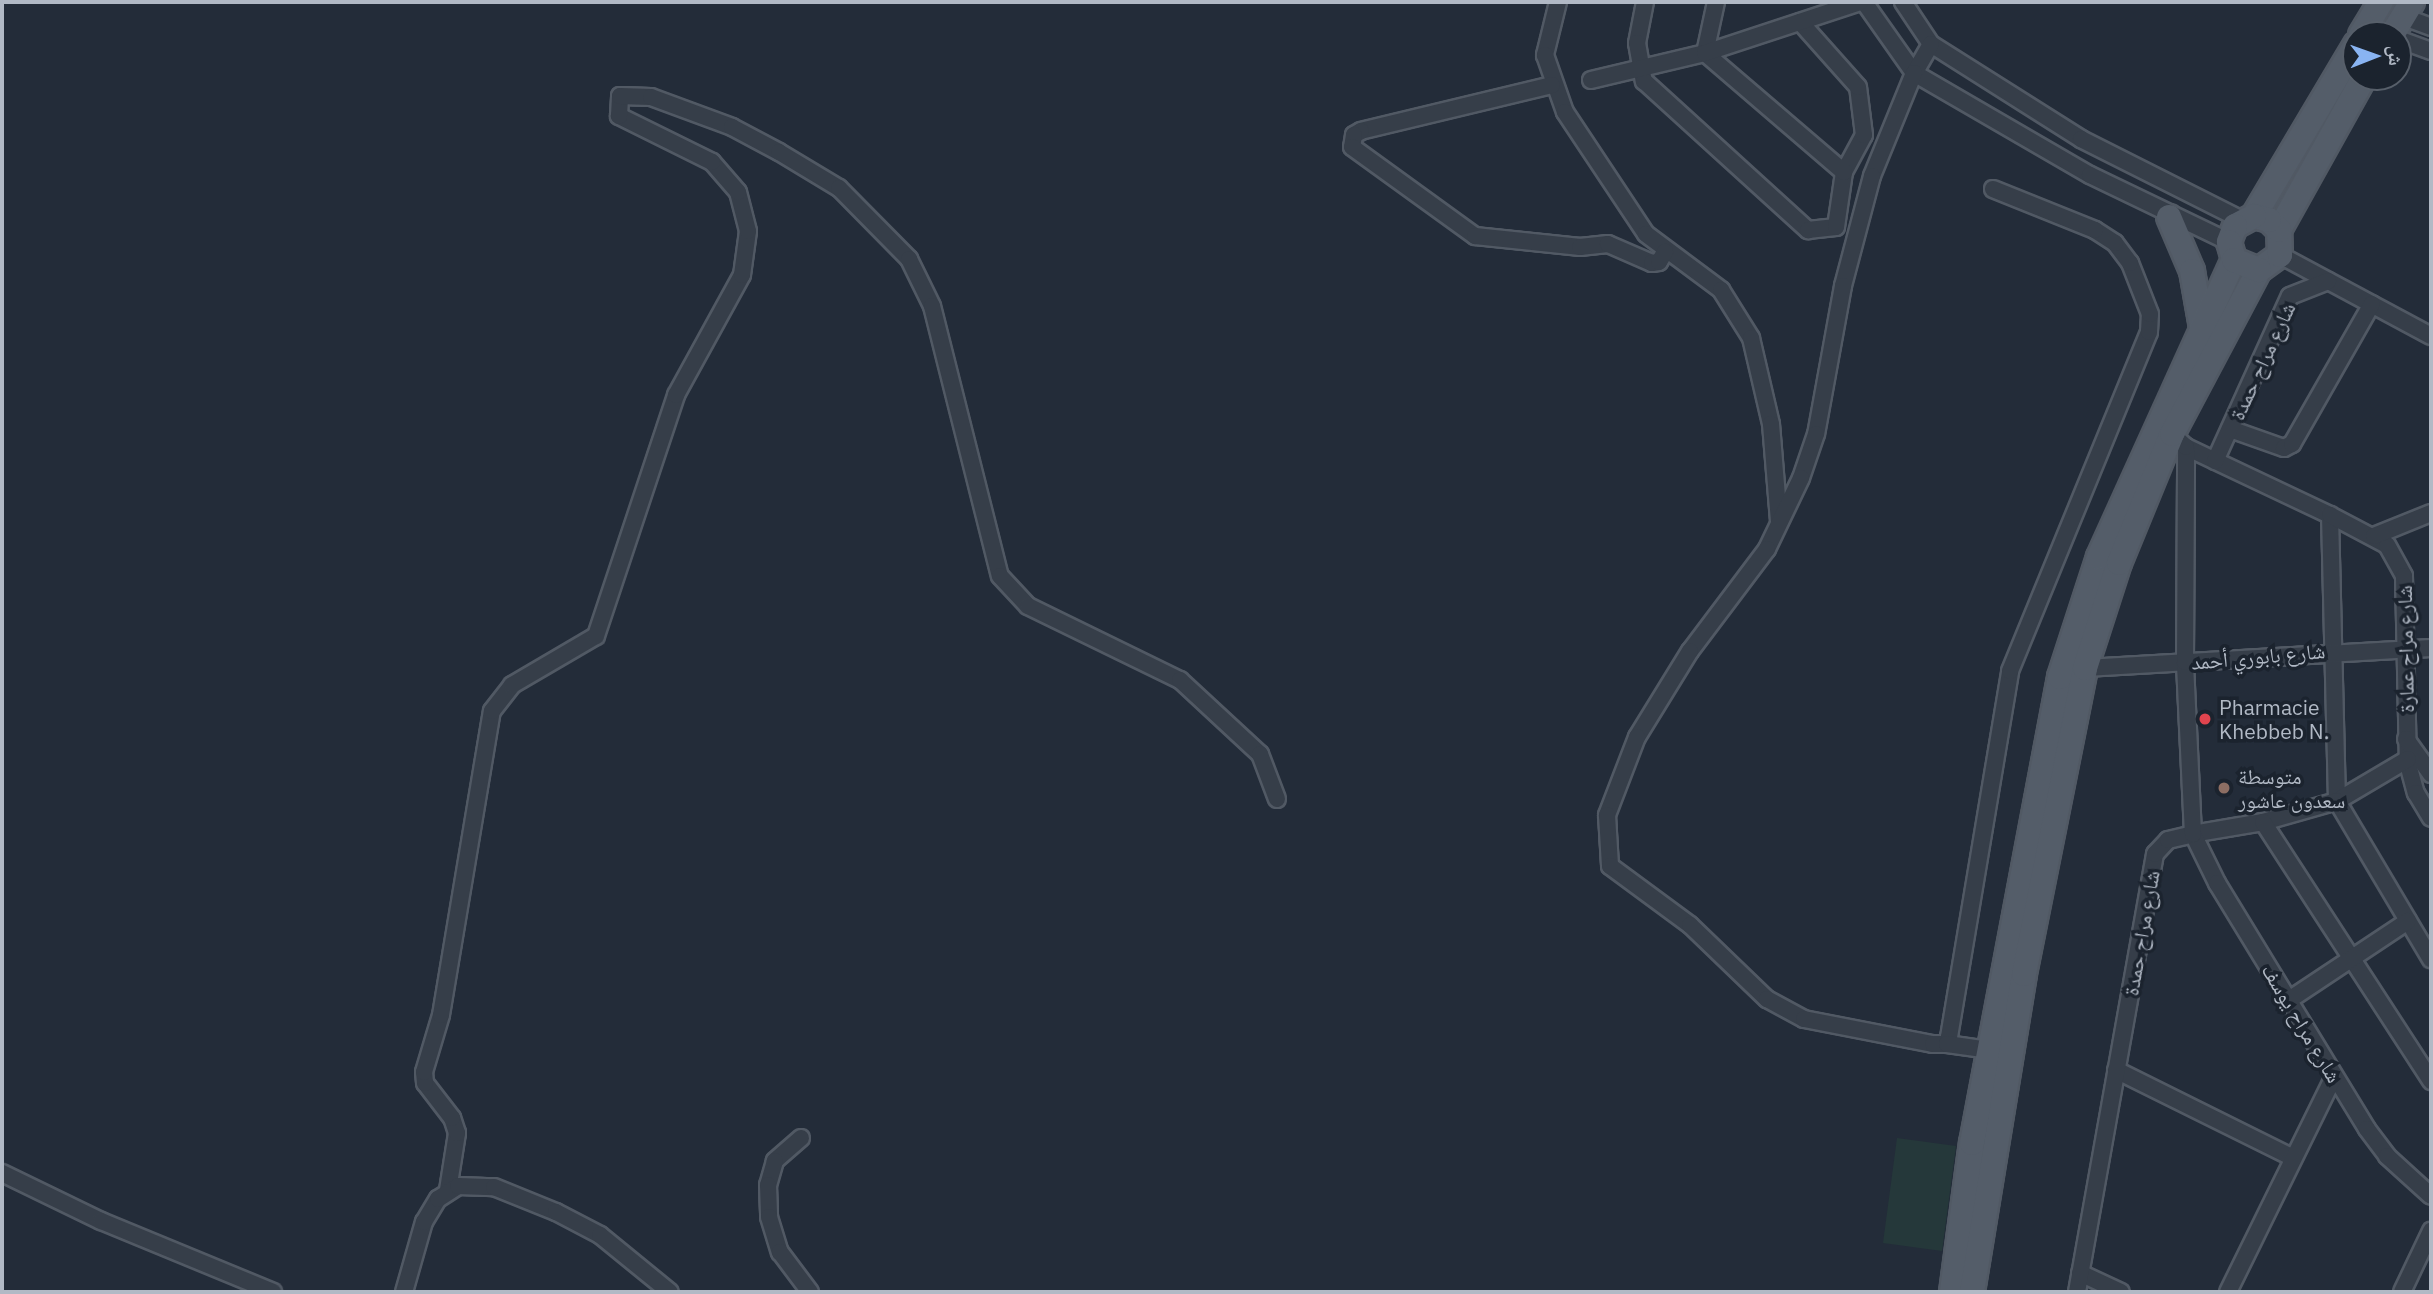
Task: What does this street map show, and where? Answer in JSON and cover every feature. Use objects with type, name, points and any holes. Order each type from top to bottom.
[{"type":"main road","points":[[2369,21],[2381,2]]},
{"type":"main road","points":[[1952,1292],[1989,1050],[2060,677],[2099,557],[2202,328],[2231,251],[2248,218],[2342,67]]},
{"type":"main road","points":[[1972,1292],[2024,974],[2085,668],[2119,563],[2259,270],[2280,255],[2279,230],[2356,91]]},
{"type":"main road","points":[[2169,217],[2192,271],[2202,328]]},
{"type":"main road","points":[[2248,218],[2269,219],[2279,230]]},
{"type":"main road","points":[[2231,251],[2259,270]]},
{"type":"street","points":[[1558,2],[1545,55],[1552,85],[1565,112],[1646,233],[1665,252],[1721,290],[1751,338],[1771,424],[1779,526]]},
{"type":"street","points":[[1645,2],[1637,43],[1639,68],[1658,97],[1808,230],[1836,227],[1844,173],[1864,135],[1857,87],[1800,22]]},
{"type":"street","points":[[1705,53],[1716,2]]},
{"type":"street","points":[[1591,80],[1705,53],[1862,2],[1914,73],[2231,251]]},
{"type":"street","points":[[1903,2],[1931,44],[2081,139],[2248,218]]},
{"type":"street","points":[[2412,24],[2431,27]]},
{"type":"street","points":[[2412,33],[2431,51]]},
{"type":"street","points":[[1931,44],[1914,73],[1872,176],[1843,286],[1816,434],[1779,526],[1767,549],[1690,651],[1637,737],[1606,816],[1610,866],[1690,925],[1784,1011],[1804,1019],[1989,1050]]},
{"type":"street","points":[[1705,53],[1844,173]]},
{"type":"street","points":[[1552,85],[1362,131],[1354,135],[1352,147],[1475,236],[1580,247],[1608,244],[1652,263],[1659,262],[1665,252]]},
{"type":"street","points":[[404,1292],[424,1222],[448,1190],[457,1133],[452,1118],[425,1083],[424,1072],[441,1015],[492,711],[512,685],[596,636],[676,395],[742,275],[748,232],[738,192],[712,162],[619,116],[620,96],[651,97],[732,127],[779,152],[839,188],[909,259],[932,306],[1000,576],[1028,606],[1180,680],[1260,754],[1277,799]]},
{"type":"street","points":[[1947,1044],[2010,671],[2149,332],[2150,314],[2130,263],[2115,243],[2095,230],[1993,189]]},
{"type":"street","points":[[2280,255],[2431,336]]},
{"type":"street","name":"شارع مراح حمدة","points":[[2215,461],[2290,296],[2328,281]]},
{"type":"street","points":[[2230,429],[2284,448],[2292,444],[2372,304]]},
{"type":"street","points":[[2179,440],[2193,834]]},
{"type":"street","name":"شارع مراح عمارة","points":[[2179,440],[2215,461],[2374,536],[2398,558],[2404,576],[2408,759],[2416,793],[2431,818]]},
{"type":"street","points":[[2374,536],[2431,513]]},
{"type":"street","points":[[2330,515],[2337,801],[2431,958]]},
{"type":"street","name":"شارع بابوري أحمد","points":[[2085,668],[2333,650],[2431,648]]},
{"type":"street","points":[[2406,739],[2431,774]]},
{"type":"street","name":"شارع مراح حمدة","points":[[2077,1292],[2155,854],[2168,840],[2263,822],[2337,801],[2408,759]]},
{"type":"street","points":[[2263,822],[2431,1081]]},
{"type":"street","name":"شارع مراح يوسف","points":[[2193,834],[2217,883],[2334,1077],[2387,1156],[2431,1196]]},
{"type":"street","points":[[2289,1000],[2408,921]]},
{"type":"street","points":[[2116,1070],[2291,1157]]},
{"type":"street","points":[[2228,1292],[2291,1157],[2334,1077]]},
{"type":"street","points":[[801,1138],[775,1161],[768,1185],[769,1217],[780,1252],[810,1292]]},
{"type":"street","points":[[2,1173],[101,1220],[274,1292]]},
{"type":"street","points":[[448,1190],[494,1186],[556,1212],[600,1234],[670,1292]]},
{"type":"street","points":[[2402,1292],[2431,1231]]},
{"type":"street","points":[[2080,1273],[2121,1292]]},
{"type":"shaded area","points":[[1897,1138],[1956,1146],[1942,1251],[1883,1243]]},
{"type":"place","name":"Pharmacie Khebbeb N.","points":[[2205,719]]},
{"type":"place","name":"متوسطة سعدون عاشور","points":[[2224,788]]}]
